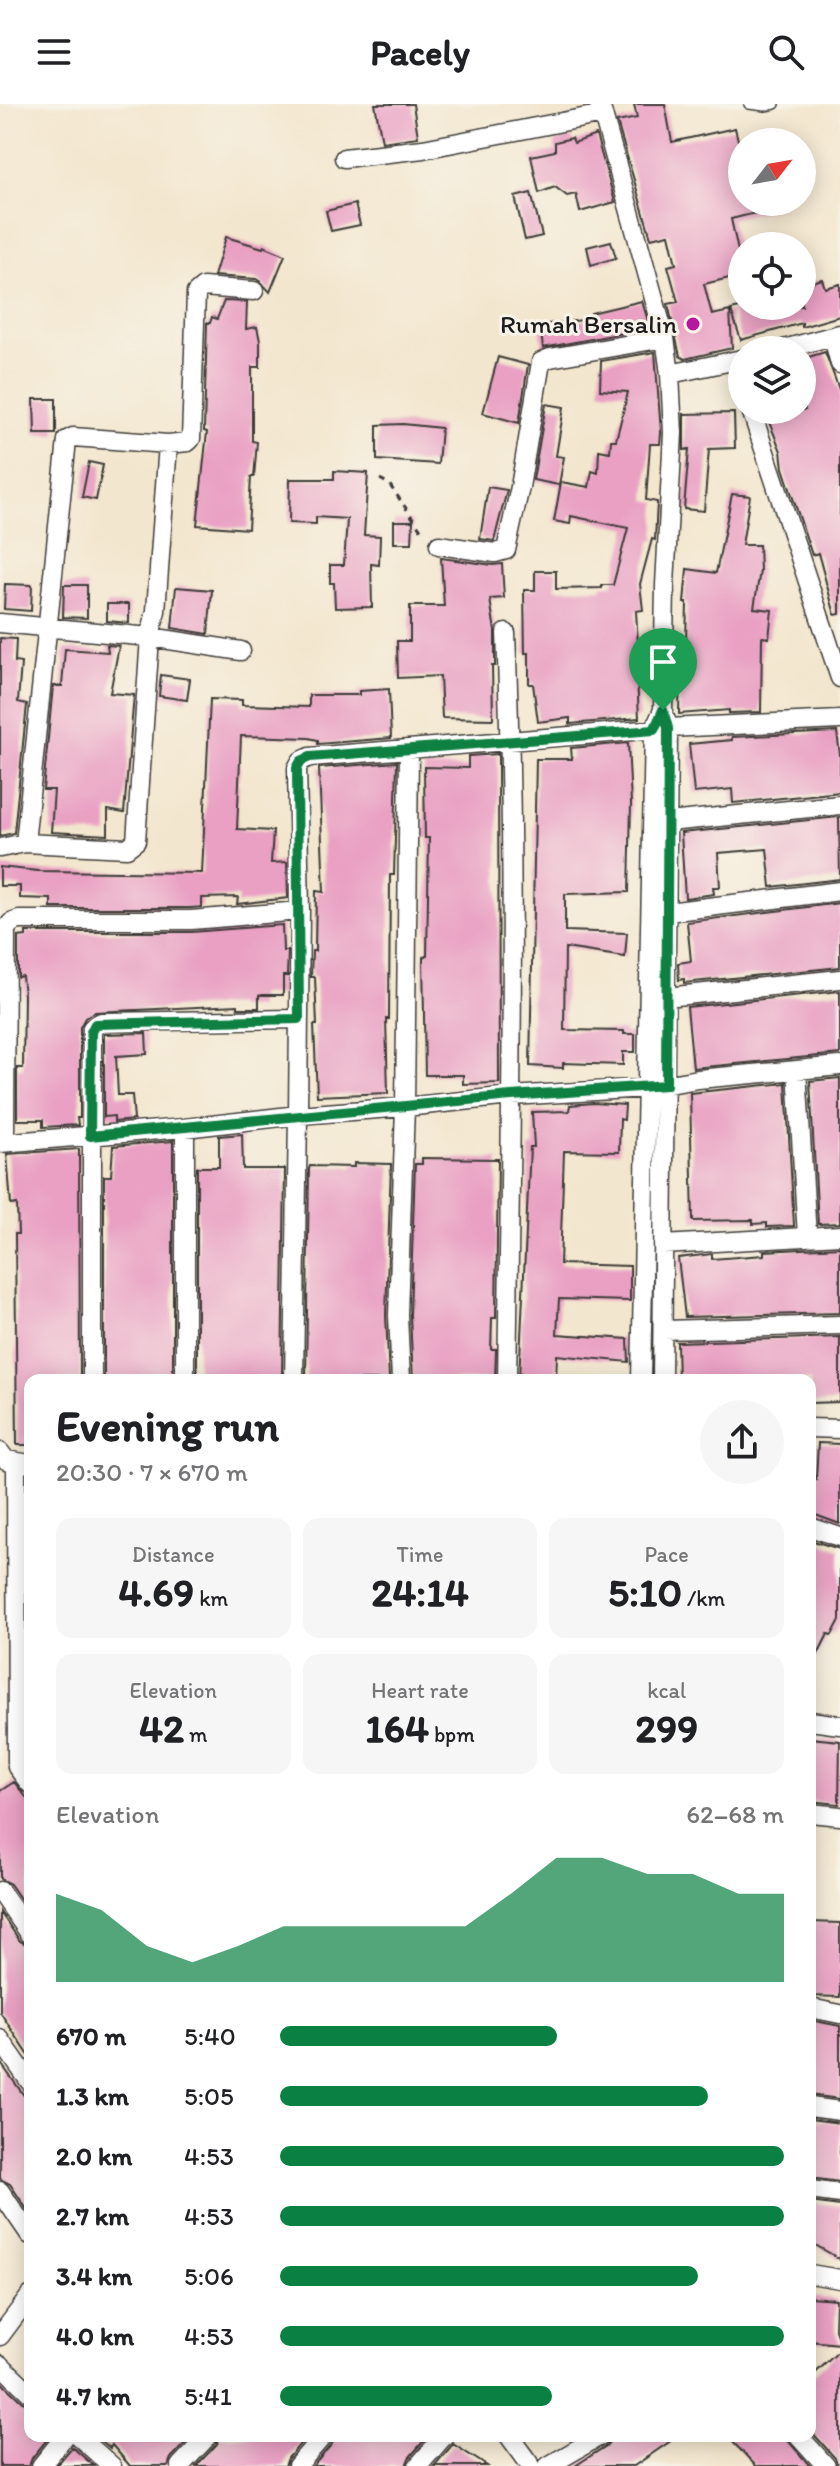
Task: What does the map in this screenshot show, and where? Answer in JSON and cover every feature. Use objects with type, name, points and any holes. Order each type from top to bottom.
[{"type":"street","points":[[344,158],[423,149],[602,109],[665,338],[673,433],[646,1088],[641,1374]]},
{"type":"street","points":[[25,843],[67,440],[73,437],[183,445],[191,439],[196,293],[203,287],[254,291]]},
{"type":"street","points":[[816,341],[836,336],[840,364]]},
{"type":"street","points":[[439,545],[495,553],[506,550],[541,362],[665,338]]},
{"type":"street","points":[[670,374],[728,362]]},
{"type":"street","points":[[756,424],[840,678]]},
{"type":"street","points":[[0,848],[25,843],[127,848],[136,841],[150,637],[156,611],[168,444]]},
{"type":"street","points":[[0,623],[150,637],[241,651]]},
{"type":"street","points":[[506,633],[510,742],[511,1096],[507,1374]]},
{"type":"street","points":[[294,1374],[299,764],[310,757],[661,729],[840,720]]},
{"type":"street","points":[[661,729],[668,822],[662,1374]]},
{"type":"street","points":[[401,1374],[398,1315],[405,1107],[409,751]]},
{"type":"street","points":[[668,822],[840,805]]},
{"type":"street","points":[[667,912],[840,891]]},
{"type":"street","points":[[300,911],[191,920],[19,920],[11,923],[6,929],[2,1142],[185,1128],[511,1096],[646,1088],[698,1079],[840,1066]]},
{"type":"street","points":[[666,997],[840,979]]},
{"type":"street","points":[[92,1374],[90,1136],[91,1032],[95,1024],[299,1019]]},
{"type":"street","points":[[797,1070],[807,1237]]},
{"type":"street","points":[[185,1128],[185,1374]]},
{"type":"street","points":[[663,1245],[840,1235]]},
{"type":"street","points":[[663,1330],[840,1325]]},
{"type":"street","points":[[816,1428],[840,1429]]},
{"type":"street","points":[[15,1459],[24,1658],[16,1767]]},
{"type":"street","points":[[816,1529],[840,1537]]},
{"type":"street","points":[[816,1722],[840,1725]]},
{"type":"street","points":[[816,1814],[840,1816]]},
{"type":"street","points":[[0,1891],[24,1925]]},
{"type":"street","points":[[816,2009],[840,2014]]},
{"type":"street","points":[[0,2039],[24,2073]]},
{"type":"street","points":[[816,2108],[840,2111]]},
{"type":"street","points":[[0,2191],[24,2226]]},
{"type":"street","points":[[816,2191],[840,2194]]},
{"type":"street","points":[[816,2275],[840,2279]]},
{"type":"street","points":[[0,2336],[24,2304]]},
{"type":"street","points":[[0,2364],[24,2387]]},
{"type":"street","points":[[41,2466],[71,2442]]},
{"type":"street","points":[[83,2442],[112,2466]]},
{"type":"street","points":[[180,2466],[202,2442]]},
{"type":"street","points":[[297,2466],[318,2442]]},
{"type":"street","points":[[418,2466],[439,2442]]},
{"type":"street","points":[[513,2442],[531,2466]]},
{"type":"street","points":[[548,2466],[590,2442]]},
{"type":"street","points":[[804,2442],[826,2466]]},
{"type":"lane","points":[[749,104],[775,104]]},
{"type":"path","points":[[380,479],[389,484],[425,535],[439,545]]},
{"type":"building","points":[[375,104],[413,104],[418,137],[382,142]]},
{"type":"building","points":[[634,104],[665,104],[672,142],[728,130],[728,216],[743,216],[731,219],[734,232],[728,232],[728,278],[704,284],[712,315],[728,311],[731,336],[728,336],[728,349],[685,359],[680,356],[668,304],[678,302],[668,266],[676,264],[669,234],[651,238],[617,122],[637,118]]},
{"type":"building","points":[[596,135],[615,202],[580,212],[576,194],[567,196],[555,187],[539,193],[531,156],[555,151],[555,142],[572,138],[574,143]]},
{"type":"building","points":[[531,193],[542,236],[525,240],[515,197]]},
{"type":"building","points":[[355,204],[360,225],[331,231],[326,211]]},
{"type":"building","points":[[226,237],[264,246],[285,255],[270,292],[256,279],[214,276]]},
{"type":"building","points":[[611,241],[616,258],[591,265],[587,247]]},
{"type":"building","points":[[822,279],[825,288],[840,284],[840,316],[802,327],[802,323],[755,336],[740,336],[734,320],[816,320],[816,281]]},
{"type":"building","points":[[224,301],[247,302],[246,329],[257,327],[260,341],[260,367],[252,367],[252,441],[257,442],[248,529],[197,525],[207,432],[204,431],[207,323],[212,317],[217,319]]},
{"type":"building","points":[[642,301],[650,328],[543,348],[540,325],[592,319],[591,313]]},
{"type":"building","points":[[655,352],[661,433],[660,444],[650,444],[646,500],[657,502],[655,540],[652,539],[640,584],[643,610],[636,611],[639,718],[570,724],[570,718],[538,722],[533,684],[529,684],[529,653],[525,653],[524,590],[535,590],[535,571],[556,571],[556,589],[613,585],[628,528],[571,516],[570,524],[554,521],[561,482],[589,487],[592,471],[598,473],[599,450],[610,452],[611,440],[616,440],[628,392],[600,390],[601,361]]},
{"type":"building","points":[[825,352],[840,392],[840,614],[835,615],[818,553],[812,555],[770,424],[816,424],[816,355]]},
{"type":"building","points":[[498,357],[528,365],[519,423],[483,413]]},
{"type":"building","points":[[34,399],[56,399],[56,434],[35,434]]},
{"type":"building","points":[[546,404],[564,407],[556,456],[564,457],[559,485],[533,480]]},
{"type":"building","points":[[728,413],[728,424],[734,424],[735,448],[709,449],[704,511],[684,509],[689,449],[684,450],[684,414]]},
{"type":"building","points":[[377,425],[441,428],[438,464],[377,460]]},
{"type":"building","points":[[89,462],[103,465],[96,500],[82,497]]},
{"type":"building","points":[[334,471],[368,473],[364,535],[380,536],[379,565],[371,564],[372,607],[335,608],[330,565],[344,565],[347,519],[316,517],[316,524],[289,523],[290,479],[334,479]]},
{"type":"building","points":[[488,487],[507,490],[494,541],[480,539]]},
{"type":"building","points":[[732,494],[750,496],[742,545],[759,545],[760,571],[754,608],[772,610],[769,638],[762,637],[761,712],[729,713],[729,710],[679,714],[680,664],[676,663],[676,641],[686,642],[687,603],[684,603],[687,569],[716,573]]},
{"type":"building","points":[[394,521],[413,521],[412,543],[394,543]]},
{"type":"building","points":[[441,558],[502,564],[504,598],[490,599],[495,631],[493,719],[442,718],[440,676],[398,678],[397,641],[410,641],[410,606],[444,606]]},
{"type":"building","points":[[5,584],[32,585],[31,611],[4,609]]},
{"type":"building","points":[[64,585],[87,585],[87,618],[63,617]]},
{"type":"building","points":[[176,587],[212,590],[208,634],[172,628]]},
{"type":"building","points":[[107,604],[129,604],[129,623],[107,621]]},
{"type":"building","points":[[0,638],[16,639],[15,662],[21,663],[18,702],[27,704],[14,833],[0,836]]},
{"type":"building","points":[[107,645],[119,646],[110,693],[134,695],[124,813],[108,810],[108,835],[51,832],[54,790],[43,790],[53,686],[62,686],[65,649],[108,652]]},
{"type":"building","points":[[161,675],[190,679],[187,700],[159,696]]},
{"type":"building","points":[[389,689],[391,738],[318,744],[318,740],[309,738],[241,736],[237,829],[273,831],[271,863],[287,862],[288,898],[237,904],[238,897],[202,898],[202,907],[190,908],[51,908],[51,899],[20,898],[20,886],[0,886],[0,867],[38,871],[202,873],[210,699],[242,700],[242,705],[309,707],[309,695],[359,695],[359,691]]},
{"type":"building","points":[[837,732],[840,792],[733,803],[732,789],[694,793],[689,744],[732,740],[732,737]]},
{"type":"building","points":[[628,743],[631,803],[629,892],[565,894],[565,931],[627,933],[625,957],[565,948],[564,1030],[635,1034],[635,1052],[623,1052],[623,1065],[563,1063],[563,1068],[530,1066],[536,759],[572,759],[571,748]]},
{"type":"building","points":[[498,754],[499,1083],[463,1084],[463,1075],[425,1075],[423,957],[427,956],[429,838],[425,838],[424,767],[468,768],[468,756]]},
{"type":"building","points":[[397,762],[394,875],[390,875],[389,1019],[386,1019],[388,1093],[317,1096],[315,977],[311,977],[312,951],[315,951],[316,891],[324,892],[319,768]]},
{"type":"building","points":[[839,817],[840,879],[771,887],[767,849],[718,853],[720,887],[713,887],[714,894],[685,898],[681,833]]},
{"type":"building","points":[[840,903],[840,967],[684,983],[684,979],[679,980],[678,963],[691,961],[687,922]]},
{"type":"building","points":[[282,925],[283,951],[288,951],[283,995],[259,995],[259,1008],[238,1008],[238,1005],[95,1012],[85,1018],[80,1027],[78,1125],[43,1127],[43,1120],[17,1120],[17,1068],[23,1068],[24,995],[22,976],[18,977],[18,937],[26,936],[26,932],[191,932]]},
{"type":"building","points":[[840,991],[840,1054],[693,1068],[687,1007]]},
{"type":"building","points":[[146,1033],[147,1054],[116,1056],[118,1095],[132,1095],[134,1120],[114,1122],[114,1116],[104,1117],[104,1034]]},
{"type":"building","points":[[840,1078],[840,1223],[818,1224],[810,1081]]},
{"type":"building","points":[[786,1083],[794,1226],[767,1227],[767,1223],[753,1224],[753,1220],[693,1221],[690,1093]]},
{"type":"building","points":[[570,1105],[625,1105],[624,1120],[620,1119],[619,1152],[564,1151],[560,1264],[630,1266],[630,1301],[559,1299],[557,1334],[628,1339],[629,1362],[557,1355],[556,1374],[519,1374],[530,1147],[534,1147],[532,1112],[569,1111]]},
{"type":"building","points":[[242,1134],[243,1169],[285,1169],[282,1374],[197,1374],[197,1167],[219,1167],[219,1136]]},
{"type":"building","points":[[173,1141],[173,1374],[104,1374],[104,1176],[111,1176],[113,1146]]},
{"type":"building","points":[[79,1149],[80,1374],[24,1374],[24,1445],[17,1445],[17,1204],[11,1205],[7,1154]]},
{"type":"building","points":[[422,1158],[498,1159],[496,1318],[492,1318],[491,1349],[496,1349],[495,1374],[413,1374],[410,1315],[415,1164],[422,1164]]},
{"type":"building","points":[[354,1163],[391,1164],[386,1315],[389,1374],[306,1374],[309,1169],[310,1166],[354,1167]]},
{"type":"building","points":[[840,1247],[840,1313],[685,1317],[678,1258],[712,1254],[712,1259],[764,1255],[764,1251]]},
{"type":"building","points":[[840,1337],[840,1402],[816,1403],[816,1374],[678,1374],[677,1342]]},
{"type":"building","points":[[818,1443],[840,1444],[840,1524],[816,1515]]},
{"type":"building","points":[[816,1542],[840,1549],[840,1620],[832,1635],[828,1634],[816,1658]]},
{"type":"building","points":[[816,1739],[840,1741],[839,1804],[816,1802]]},
{"type":"building","points":[[14,1782],[24,1794],[24,1904],[10,1884],[0,1879],[0,1791]]},
{"type":"building","points":[[0,1912],[24,1943],[24,2048],[0,2012]]},
{"type":"building","points":[[816,1922],[840,1923],[840,1997],[816,1996]]},
{"type":"building","points":[[816,2021],[840,2026],[840,2099],[816,2096]]},
{"type":"building","points":[[0,2062],[24,2096],[24,2205],[10,2184],[0,2179]]},
{"type":"building","points":[[816,2120],[840,2123],[840,2182],[816,2179]]},
{"type":"building","points":[[816,2203],[840,2206],[840,2259],[816,2245]]},
{"type":"building","points":[[816,2297],[836,2299],[835,2330],[840,2344],[816,2342]]},
{"type":"building","points":[[840,2350],[840,2466],[816,2437],[816,2372]]},
{"type":"building","points":[[0,2381],[24,2403],[24,2442],[45,2442],[29,2466],[0,2466]]},
{"type":"building","points":[[103,2442],[186,2442],[171,2458],[168,2466],[130,2466],[112,2445],[110,2448]]},
{"type":"building","points":[[302,2442],[285,2466],[196,2466],[217,2444]]},
{"type":"building","points":[[423,2442],[406,2466],[313,2466],[332,2444]]},
{"type":"building","points":[[609,2442],[669,2442],[634,2466],[575,2466]]},
{"type":"building","points":[[733,2442],[789,2442],[810,2466],[756,2466]]},
{"type":"building","points":[[453,2444],[487,2466],[434,2466]]},
{"type":"building","points":[[72,2447],[94,2466],[56,2466]]},
{"type":"place","name":"Rumah Bersalin","points":[[693,324]]},
{"type":"route","points":[[663,710],[668,728],[666,1085],[511,1096],[90,1136],[91,1032],[95,1024],[299,1019],[297,768],[301,761],[310,757],[654,730],[663,710]]}]
